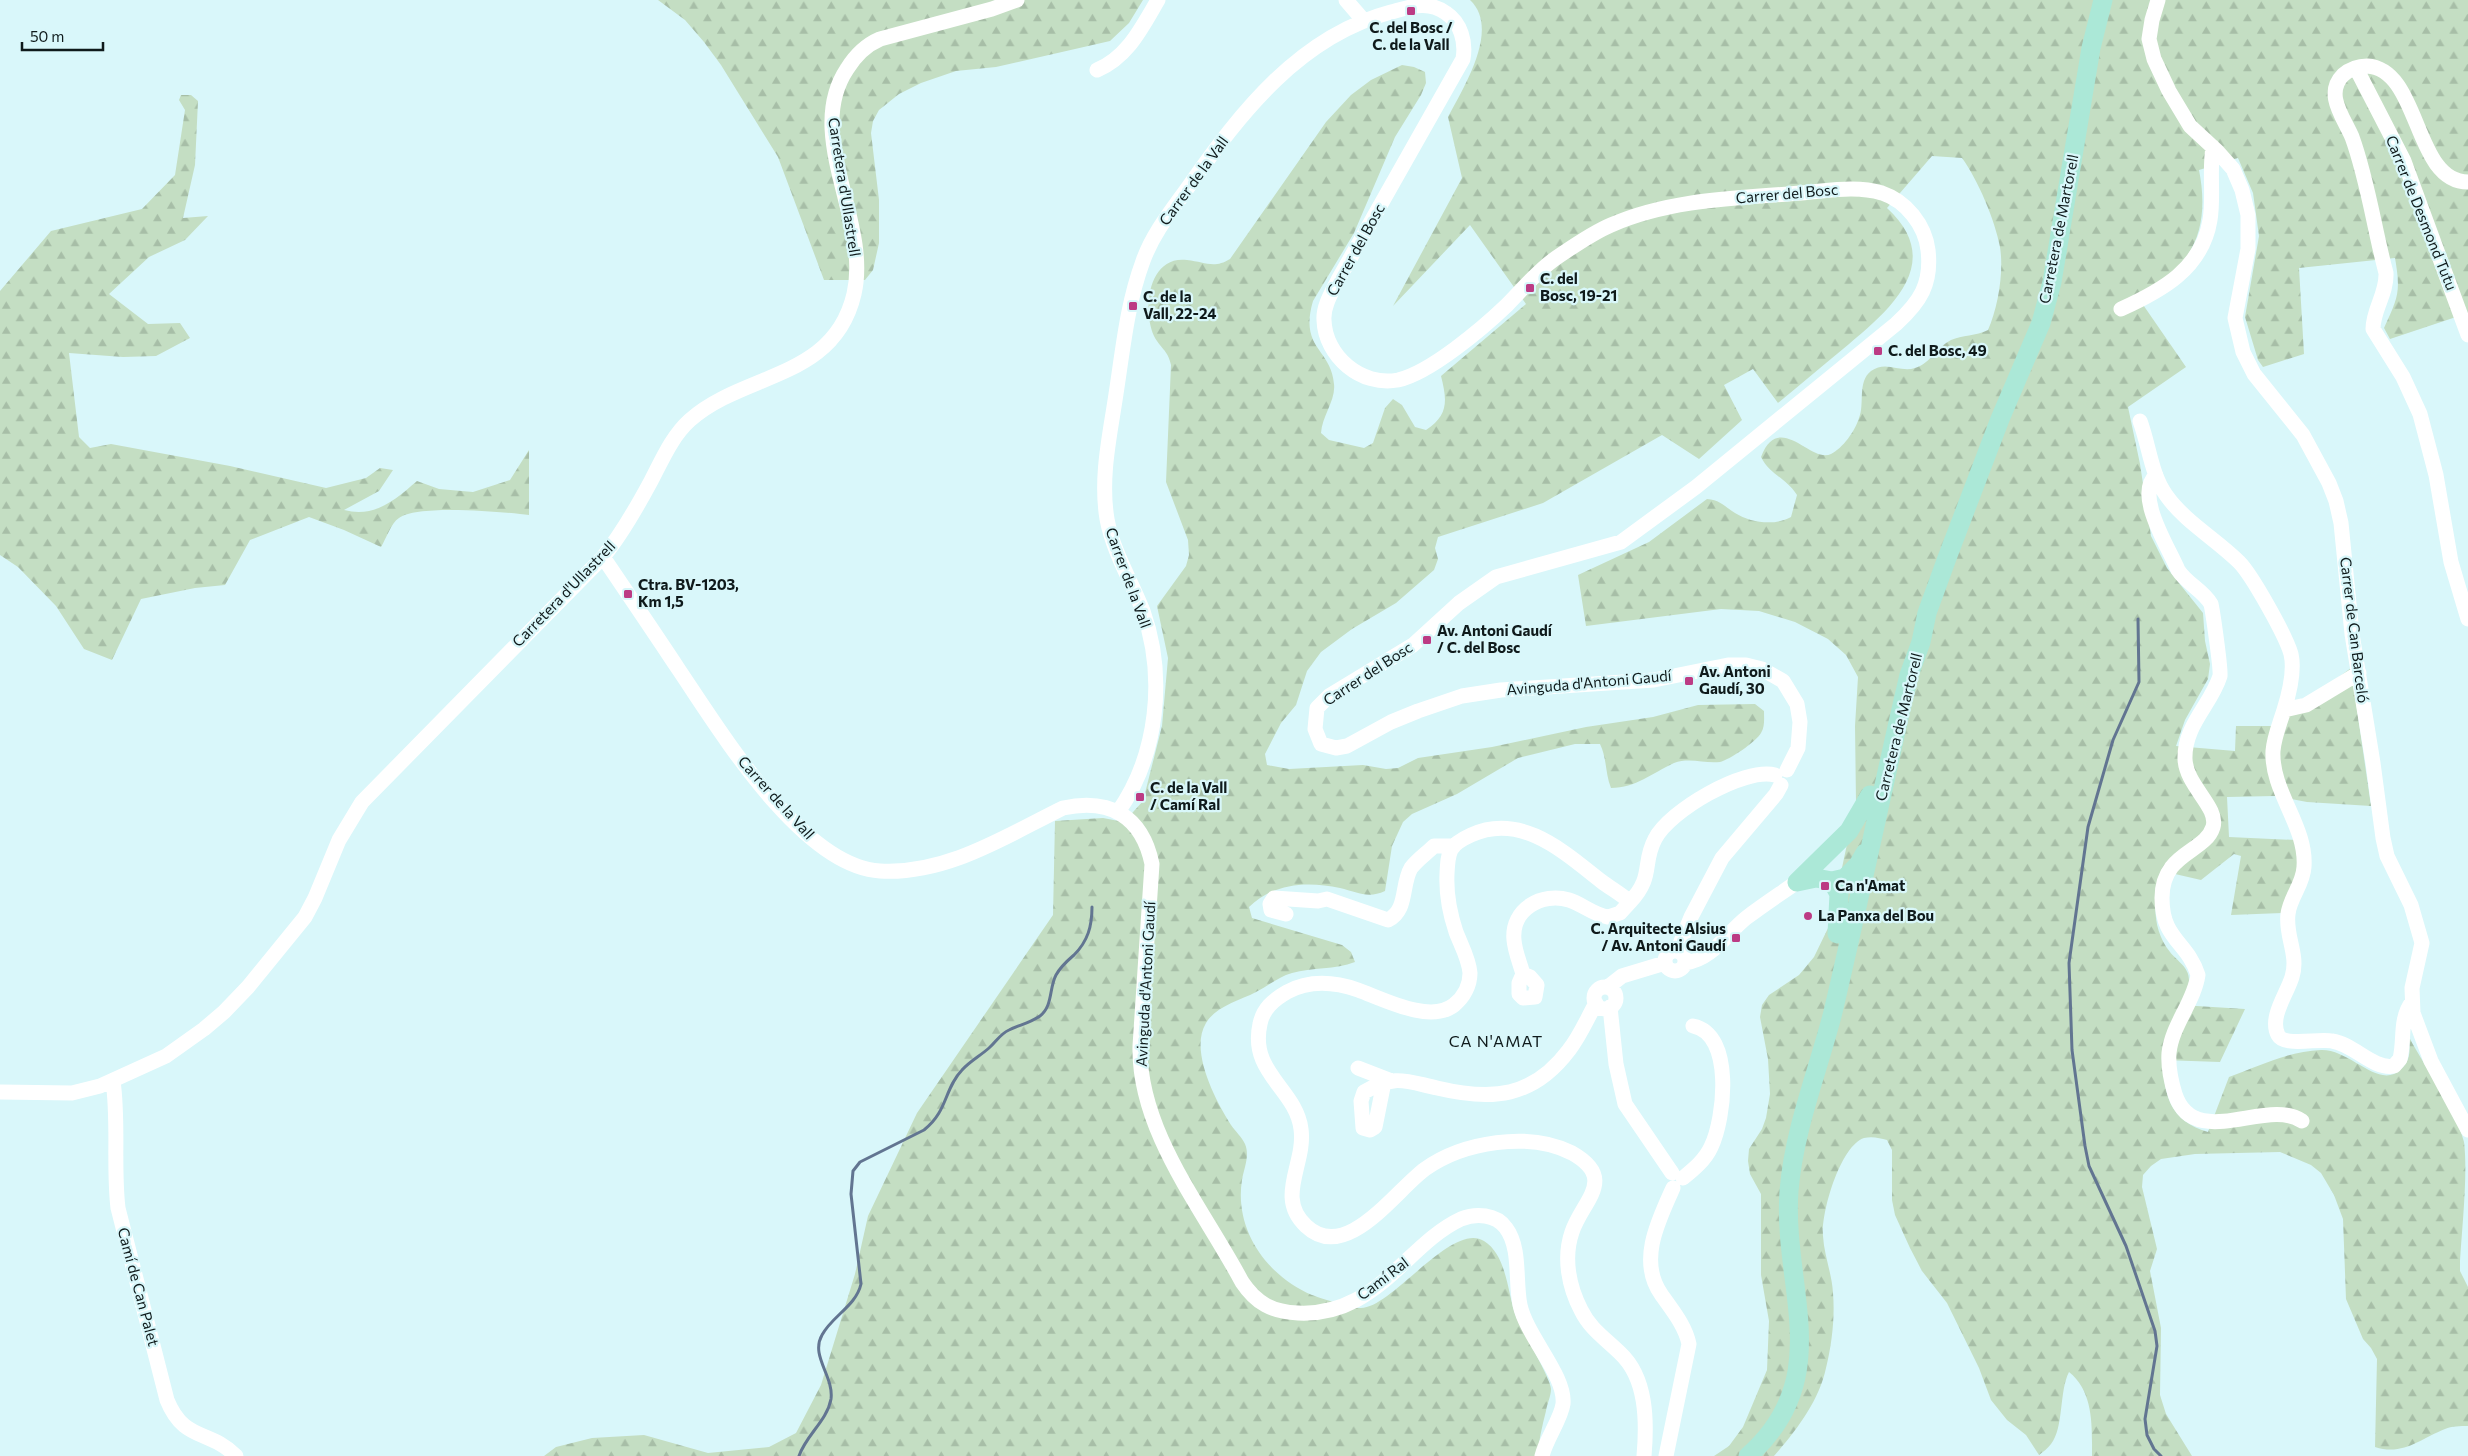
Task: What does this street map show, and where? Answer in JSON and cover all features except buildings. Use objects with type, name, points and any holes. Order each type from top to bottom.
[{"type":"main road","name":"Carretera de Martorell","points":[[1748,1456],[1776,1424],[1793,1388],[1799,1366],[1801,1344],[1799,1312],[1788,1216],[1792,1165],[1802,1116],[1826,1036],[1899,718],[1921,642],[1927,613],[1993,436],[2043,315],[2052,282],[2062,234],[2091,48],[2103,0]]},
{"type":"main road","points":[[1802,1116],[1802,1092],[1886,721],[1913,638],[1927,613]]},
{"type":"main road","points":[[1797,882],[1849,831],[1870,795]]},
{"type":"main road","points":[[1797,882],[1845,878],[1861,860],[1872,839]]},
{"type":"main road","points":[[1825,854],[1843,852],[1850,858],[1854,869],[1857,903]]},
{"type":"main road","points":[[1825,854],[1819,868],[1839,894],[1837,934]]},
{"type":"street","name":"Carretera d'Ullastrell","points":[[0,1092],[72,1093],[113,1081],[181,1046],[224,1012],[248,987],[305,917],[339,840],[362,802],[603,557],[617,540],[636,509],[676,435],[690,420],[718,402],[796,366],[819,352],[840,326],[847,314],[854,292],[856,253],[833,138],[832,109],[836,90],[853,59],[871,43],[880,39],[984,12],[1016,0]]},
{"type":"street","points":[[1097,70],[1115,60],[1124,52],[1158,0]]},
{"type":"street","points":[[1346,0],[1364,21]]},
{"type":"street","name":"Carrer de Can Barceló","points":[[2158,0],[2149,39],[2154,59],[2169,91],[2190,126],[2233,169],[2242,190],[2248,215],[2248,249],[2235,318],[2237,335],[2254,374],[2298,429],[2318,461],[2333,492],[2341,523],[2348,596],[2387,856],[2411,905],[2422,942],[2412,988],[2412,1002],[2416,1025],[2431,1061],[2468,1130]]},
{"type":"street","name":"Carrer del Bosc","points":[[1336,748],[1322,744],[1315,729],[1317,708],[1328,696],[1413,645],[1459,603],[1496,577],[1620,542],[1696,487],[1896,324],[1915,307],[1924,286],[1929,266],[1925,236],[1916,219],[1899,202],[1870,190],[1855,188],[1686,204],[1612,224],[1582,241],[1547,264],[1507,305],[1461,343],[1414,374],[1397,380],[1363,376],[1350,368],[1334,352],[1326,334],[1325,310],[1334,287],[1448,88],[1464,53],[1462,38],[1456,23],[1444,11],[1434,6],[1410,6],[1364,21]]},
{"type":"street","name":"Carrer de la Vall","points":[[603,557],[741,761],[791,819],[831,854],[847,862],[877,871],[908,871],[928,868],[978,849],[1063,808],[1094,804],[1118,812],[1139,775],[1148,746],[1155,700],[1153,658],[1144,614],[1113,543],[1107,520],[1104,495],[1104,476],[1132,292],[1151,240],[1247,110],[1288,68],[1333,36],[1364,21]]},
{"type":"street","points":[[2468,182],[2451,180],[2444,174],[2422,136],[2404,98],[2388,75],[2373,67],[2356,68],[2344,74],[2339,80],[2335,97],[2338,110],[2362,163],[2386,273],[2386,287],[2373,321],[2373,329],[2403,377],[2420,414],[2436,475],[2453,569],[2468,619]]},
{"type":"street","name":"Carrer de Desmond Tutu","points":[[2356,68],[2404,161],[2468,335]]},
{"type":"street","points":[[2121,309],[2155,294],[2168,285],[2197,254],[2210,220],[2213,147]]},
{"type":"street","points":[[2140,421],[2156,475],[2168,498],[2239,562],[2248,574],[2280,630],[2292,660],[2284,710],[2275,739],[2274,760],[2280,785],[2304,849],[2304,866],[2300,884],[2288,914],[2295,962],[2293,976],[2276,1020],[2278,1035],[2287,1042],[2322,1039],[2339,1042],[2351,1046],[2378,1064],[2394,1066],[2400,1059],[2402,1024],[2406,1010],[2412,1002]]},
{"type":"street","points":[[2156,475],[2150,480],[2148,488],[2154,519],[2183,577],[2207,597],[2211,604],[2221,671],[2215,687],[2187,738],[2185,760],[2192,785],[2211,810],[2214,825],[2209,835],[2177,860],[2170,869],[2162,888],[2165,924],[2170,934],[2193,962],[2198,975],[2171,1041],[2169,1054],[2171,1076],[2177,1099],[2182,1108],[2200,1120],[2224,1122],[2280,1114],[2290,1115],[2302,1121]]},
{"type":"street","name":"Avinguda d'Antoni Gaudí","points":[[1336,748],[1347,746],[1409,714],[1462,696],[1501,690],[1654,680],[1728,664],[1746,665],[1762,669],[1783,681],[1797,704],[1800,722],[1798,748],[1781,777],[1776,794],[1722,858],[1691,917],[1681,957]]},
{"type":"street","points":[[2284,710],[2306,705],[2359,673]]},
{"type":"street","points":[[1523,974],[1516,949],[1514,930],[1520,915],[1531,904],[1546,898],[1559,898],[1608,917],[1620,913],[1641,891],[1654,841],[1669,820],[1686,807],[1733,783],[1756,774],[1781,777]]},
{"type":"street","name":"Avinguda d'Antoni Gaudí","points":[[1118,812],[1133,823],[1146,841],[1152,864],[1140,1046],[1141,1076],[1164,1144],[1219,1240]]},
{"type":"street","points":[[1286,914],[1271,910],[1270,904],[1274,898],[1318,901],[1327,899],[1388,920],[1396,916],[1400,908],[1411,869],[1434,846],[1451,846],[1483,830],[1513,829],[1529,833],[1554,845],[1630,902]]},
{"type":"street","points":[[1451,846],[1448,854],[1447,894],[1456,932],[1468,963],[1470,978],[1469,986],[1454,1005],[1432,1013],[1382,999],[1353,988],[1324,983],[1293,989],[1276,998],[1263,1014],[1258,1038],[1263,1063],[1292,1105],[1302,1130],[1301,1150],[1291,1195],[1292,1205],[1300,1220],[1314,1233],[1341,1236],[1359,1229],[1370,1221],[1423,1171],[1445,1158],[1466,1150],[1487,1145],[1526,1142],[1559,1148],[1583,1161],[1593,1175],[1595,1189],[1593,1197],[1576,1222],[1569,1243],[1570,1284],[1579,1308],[1592,1327],[1620,1352],[1633,1370],[1644,1403],[1642,1453]]},
{"type":"street","points":[[1358,1068],[1386,1081],[1460,1093],[1515,1093],[1546,1076],[1570,1050],[1603,1005],[1616,997],[1612,989],[1608,988],[1622,976],[1665,963],[1669,969],[1677,971],[1681,957],[1692,962],[1710,953],[1744,920],[1797,882]]},
{"type":"street","points":[[1603,1005],[1625,1104],[1676,1180]]},
{"type":"street","points":[[1666,1455],[1690,1344],[1686,1331],[1654,1281],[1650,1256],[1652,1241],[1676,1180],[1702,1161],[1711,1147],[1720,1119],[1723,1092],[1722,1066],[1713,1039],[1708,1032],[1693,1026]]},
{"type":"street","name":"Camí de Can Palet","points":[[113,1081],[116,1100],[115,1182],[118,1208],[166,1400],[181,1425],[193,1433],[217,1441],[236,1456]]},
{"type":"street","name":"Camí Ral","points":[[1219,1240],[1252,1296],[1274,1310],[1303,1313],[1339,1307],[1358,1299],[1385,1281],[1449,1226],[1462,1218],[1484,1215],[1502,1223],[1507,1229],[1513,1246],[1521,1309],[1537,1346],[1562,1385],[1563,1405],[1542,1456]]},
{"type":"green space","points":[[658,0],[1143,0],[1129,23],[1110,41],[996,67],[956,71],[921,83],[899,94],[879,110],[873,121],[871,133],[879,200],[879,243],[873,270],[865,280],[824,280],[778,157],[721,65],[704,42],[685,20]]},
{"type":"green space","points":[[1470,0],[2468,0],[2468,313],[2390,339],[2384,328],[2397,294],[2398,279],[2395,258],[2299,268],[2304,354],[2263,367],[2258,360],[2245,317],[2259,236],[2253,193],[2238,158],[2199,170],[2202,210],[2197,236],[2192,248],[2175,270],[2137,296],[2186,367],[2128,407],[2140,464],[2151,536],[2167,568],[2203,613],[2205,641],[2210,664],[2208,679],[2185,720],[2176,746],[2235,751],[2236,726],[2272,726],[2351,668],[2371,806],[2307,802],[2275,796],[2227,797],[2229,837],[2296,840],[2298,873],[2282,913],[2231,915],[2241,856],[2234,854],[2201,880],[2162,871],[2156,902],[2159,933],[2170,952],[2187,971],[2189,980],[2186,993],[2180,1005],[2245,1009],[2220,1062],[2163,1060],[2168,1096],[2177,1114],[2195,1127],[2208,1132],[2229,1077],[2286,1056],[2321,1050],[2332,1051],[2374,1072],[2383,1075],[2392,1074],[2401,1069],[2407,1062],[2410,1050],[2409,1037],[2447,1102],[2464,1142],[2465,1185],[2460,1271],[2468,1287],[2468,1426],[2448,1428],[2403,1448],[2385,1449],[2375,1447],[2377,1359],[2363,1339],[2346,1299],[2343,1219],[2334,1195],[2321,1173],[2311,1165],[2280,1152],[2195,1154],[2161,1159],[2143,1175],[2142,1187],[2157,1249],[2150,1271],[2161,1328],[2160,1395],[2166,1414],[2192,1456],[2092,1456],[2090,1410],[2087,1399],[2077,1380],[2069,1372],[2064,1389],[2058,1429],[2050,1445],[2039,1455],[2026,1435],[2007,1420],[1991,1400],[1979,1368],[1947,1303],[1922,1271],[1895,1215],[1892,1200],[1892,1150],[1887,1140],[1870,1137],[1864,1138],[1855,1144],[1847,1153],[1834,1181],[1825,1212],[1823,1236],[1834,1302],[1828,1359],[1818,1392],[1806,1415],[1774,1456],[1714,1456],[1729,1446],[1743,1427],[1767,1370],[1769,1321],[1761,1275],[1761,1194],[1750,1174],[1748,1161],[1749,1149],[1762,1129],[1766,1118],[1770,1094],[1768,1059],[1760,1017],[1762,1005],[1769,995],[1799,975],[1814,957],[1830,924],[1856,802],[1855,726],[1858,677],[1846,655],[1828,639],[1795,622],[1759,611],[1721,609],[1586,626],[1578,575],[1649,542],[1707,499],[1719,502],[1735,513],[1756,521],[1778,522],[1791,517],[1797,495],[1788,484],[1769,468],[1761,457],[1768,444],[1777,438],[1786,438],[1814,452],[1823,455],[1831,454],[1848,439],[1855,428],[1861,412],[1864,381],[1871,371],[1882,367],[1909,369],[1921,366],[1951,340],[1988,330],[1992,321],[2001,278],[2000,247],[1994,225],[1980,189],[1962,158],[1932,156],[1887,208],[1904,229],[1912,248],[1911,267],[1904,286],[1892,303],[1860,335],[1778,403],[1753,369],[1724,385],[1742,420],[1699,459],[1662,435],[1543,503],[1438,537],[1435,548],[1438,559],[1434,570],[1396,603],[1352,629],[1321,652],[1307,671],[1296,705],[1281,723],[1265,754],[1267,765],[1289,769],[1363,765],[1386,769],[1398,768],[1418,758],[1492,747],[1586,727],[1653,717],[1698,705],[1755,704],[1764,711],[1764,725],[1761,733],[1748,746],[1730,758],[1720,762],[1680,761],[1628,786],[1611,788],[1600,744],[1575,744],[1518,758],[1457,794],[1412,814],[1403,822],[1392,846],[1385,891],[1368,895],[1328,886],[1303,885],[1292,886],[1269,893],[1249,907],[1252,918],[1342,945],[1351,952],[1355,962],[1347,965],[1300,971],[1282,977],[1216,1012],[1206,1023],[1202,1034],[1202,1061],[1206,1075],[1218,1103],[1245,1144],[1247,1158],[1242,1180],[1241,1199],[1243,1216],[1257,1249],[1281,1276],[1296,1287],[1312,1295],[1361,1308],[1374,1304],[1389,1295],[1439,1253],[1456,1243],[1471,1238],[1484,1241],[1492,1248],[1498,1256],[1506,1277],[1517,1319],[1550,1384],[1551,1389],[1537,1456],[544,1456],[556,1447],[592,1438],[644,1435],[708,1453],[769,1447],[796,1433],[821,1385],[855,1274],[868,1216],[917,1113],[1053,915],[1055,821],[1103,818],[1124,822],[1143,801],[1162,726],[1168,658],[1157,606],[1186,566],[1189,555],[1188,540],[1166,482],[1171,365],[1166,352],[1156,340],[1150,325],[1149,299],[1151,286],[1156,275],[1164,266],[1174,261],[1187,260],[1219,264],[1230,259],[1326,122],[1351,95],[1371,80],[1402,65],[1414,67],[1425,72],[1426,83],[1421,95],[1395,137],[1354,233],[1313,301],[1310,329],[1317,347],[1332,372],[1334,384],[1333,396],[1321,433],[1329,440],[1364,448],[1373,443],[1385,408],[1393,399],[1402,405],[1415,427],[1426,430],[1439,419],[1444,406],[1445,400],[1441,376],[1526,304],[1470,225],[1393,306],[1462,178],[1448,117],[1470,75],[1481,42],[1482,26],[1479,12]]},
{"type":"green space","points":[[181,95],[191,95],[198,101],[195,165],[183,218],[208,216],[185,240],[149,257],[109,294],[148,324],[180,323],[190,338],[156,356],[123,357],[69,353],[79,437],[90,448],[111,444],[230,466],[326,488],[366,478],[380,468],[393,470],[379,491],[344,510],[355,512],[365,512],[384,506],[417,481],[439,489],[473,492],[510,480],[529,450],[529,515],[461,510],[423,511],[409,514],[396,520],[381,547],[309,517],[250,540],[225,585],[195,588],[141,599],[112,660],[84,649],[56,606],[18,567],[0,555],[0,291],[51,231],[142,209],[175,175],[185,110],[179,100]]},
{"type":"waterway","points":[[2138,619],[2139,682],[2113,740],[2088,827],[2069,963],[2072,1050],[2085,1146],[2089,1166],[2126,1246],[2155,1331],[2157,1346],[2145,1419],[2147,1435],[2154,1449],[2161,1456]]},
{"type":"waterway","points":[[799,1456],[806,1441],[829,1407],[831,1399],[829,1382],[820,1358],[819,1343],[826,1328],[854,1299],[861,1284],[851,1194],[853,1171],[860,1162],[924,1130],[938,1115],[956,1077],[965,1067],[1006,1032],[1040,1016],[1044,1012],[1049,1002],[1056,975],[1062,966],[1079,950],[1086,939],[1090,927],[1092,907]]},
{"type":"place","name":"C. del Bosc / C. de la Vall","points":[[1411,11]]},
{"type":"place","name":"C. del Bosc, 19-21","points":[[1530,288]]},
{"type":"place","name":"C. de la Vall, 22-24","points":[[1133,306]]},
{"type":"place","name":"C. del Bosc, 49","points":[[1878,351]]},
{"type":"place","name":"Ctra. BV-1203, Km 1,5","points":[[628,594]]},
{"type":"place","name":"Av. Antoni Gaudí / C. del Bosc","points":[[1427,640]]},
{"type":"place","name":"Av. Antoni Gaudí, 30","points":[[1689,681]]},
{"type":"place","name":"C. de la Vall / Camí Ral","points":[[1140,797]]},
{"type":"place","name":"Ca n'Amat","points":[[1825,886]]},
{"type":"place","name":"La Panxa del Bou","points":[[1808,916]]},
{"type":"place","name":"C. Arquitecte Alsius / Av. Antoni Gaudí","points":[[1736,938]]},
{"type":"district","name":"CA N'AMAT","points":[[1496,1041]]}]
